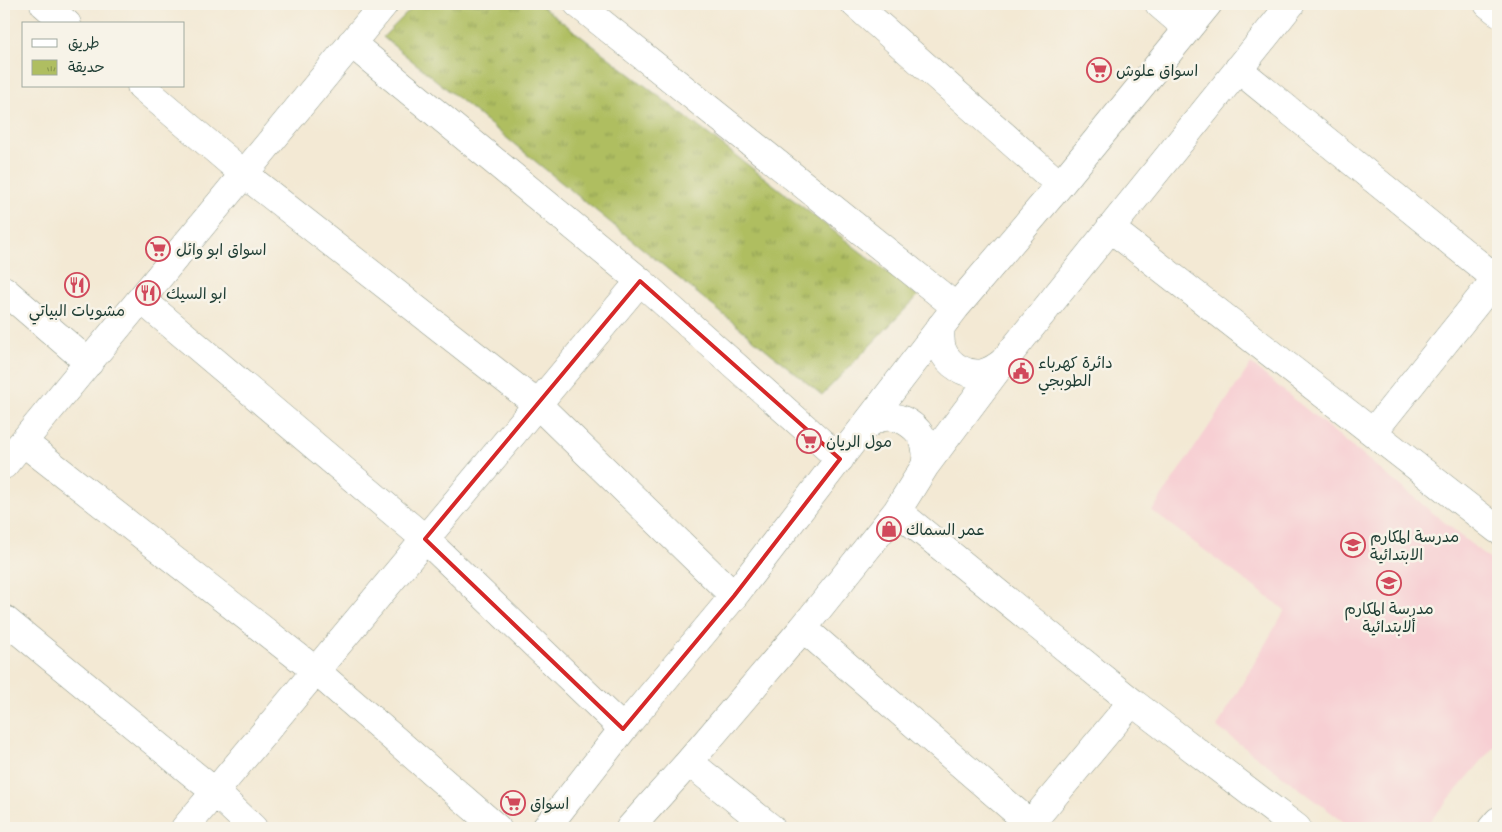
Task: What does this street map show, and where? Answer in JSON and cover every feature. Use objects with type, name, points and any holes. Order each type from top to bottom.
[{"type":"street","points":[[44,4],[65,22]]},
{"type":"street","points":[[4,466],[384,4]]},
{"type":"street","points":[[578,4],[948,316]]},
{"type":"street","points":[[855,4],[1060,185]]},
{"type":"street","points":[[1159,4],[1187,28]]},
{"type":"street","points":[[546,828],[623,729],[734,596],[948,316],[1060,185],[1208,4]]},
{"type":"street","points":[[630,828],[803,628],[897,511],[925,466],[1004,362],[1291,4]]},
{"type":"street","points":[[1488,4],[1498,12]]},
{"type":"street","points":[[351,43],[640,281],[840,459]]},
{"type":"street","points":[[1238,69],[1498,278],[1373,432]]},
{"type":"street","points":[[143,88],[244,174],[537,404],[734,596]]},
{"type":"street","points":[[1110,228],[1498,530]]},
{"type":"street","points":[[185,828],[640,281]]},
{"type":"street","points":[[4,290],[88,363]]},
{"type":"street","points":[[141,299],[425,539],[623,729]]},
{"type":"street","points":[[948,316],[940,338],[942,350],[958,368],[982,373],[994,369],[1004,362]]},
{"type":"street","points":[[863,428],[877,419],[894,417],[909,423],[921,434],[926,450],[925,466]]},
{"type":"street","points":[[23,442],[316,671],[497,828]]},
{"type":"street","points":[[897,511],[1132,702],[1297,828]]},
{"type":"street","points":[[4,619],[215,792],[253,828]]},
{"type":"street","points":[[803,628],[1031,827],[1132,702]]},
{"type":"street","points":[[689,762],[771,828]]},
{"type":"street","points":[[1492,828],[1498,821]]},
{"type":"highlighted area","points":[[640,281],[840,459],[734,596],[623,729],[425,539]]},
{"type":"shaded area","points":[[1251,364],[1498,566],[1498,742],[1424,828],[1352,828],[1217,727],[1285,610],[1152,511]]},
{"type":"green space","points":[[416,4],[539,4],[918,296],[822,395],[383,37]]},
{"type":"place","name":"اسواق علوش","points":[[1099,70]]},
{"type":"place","name":"اسواق ابو وائل","points":[[158,249]]},
{"type":"place","name":"مشويات البياتي","points":[[77,285]]},
{"type":"place","name":"ابو السيك","points":[[148,293]]},
{"type":"place","name":"دائرة كهرباء الطوبجي","points":[[1021,371]]},
{"type":"place","name":"مول الريان","points":[[809,441]]},
{"type":"place","name":"عمر السماك","points":[[889,529]]},
{"type":"place","name":"مدرسة المكارم الابتدائية","points":[[1353,545]]},
{"type":"place","name":"مدرسة المكارم ألابتدائية","points":[[1389,583]]},
{"type":"place","name":"اسواق","points":[[513,803]]}]
